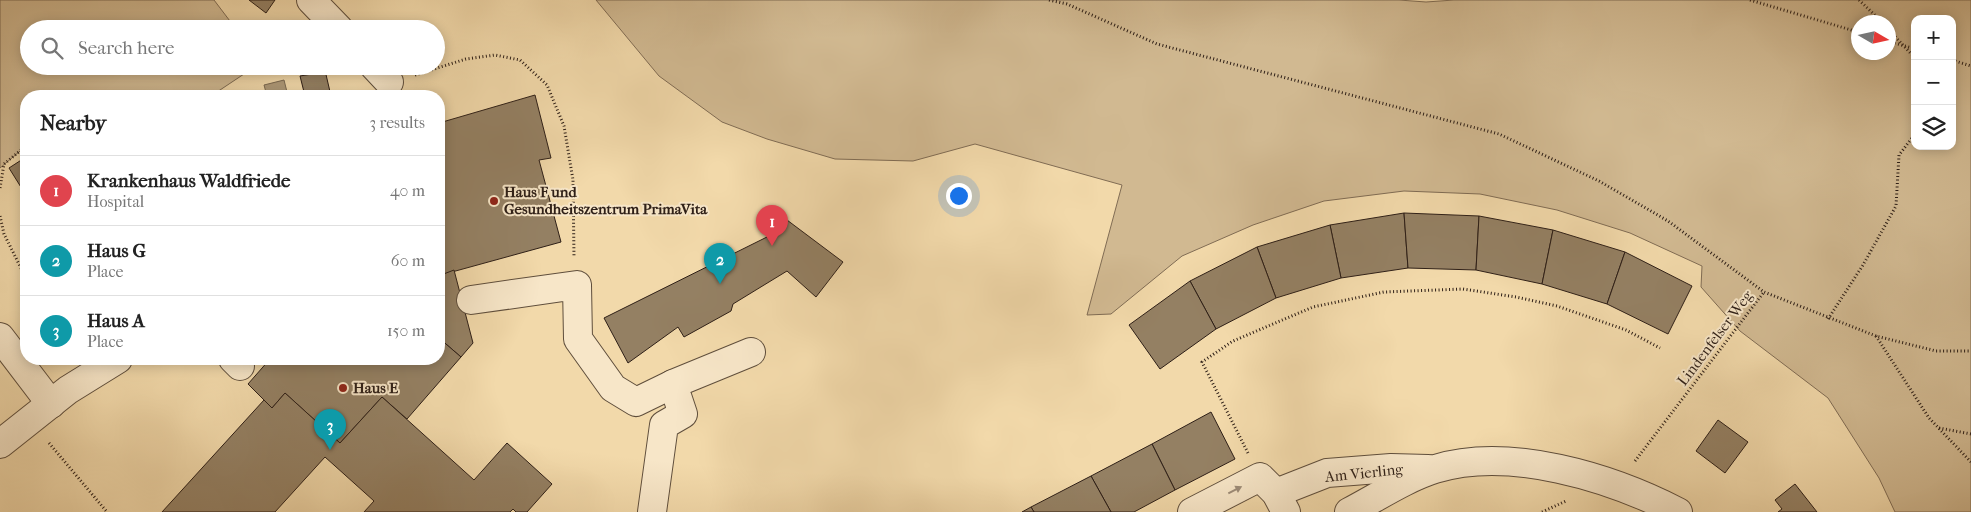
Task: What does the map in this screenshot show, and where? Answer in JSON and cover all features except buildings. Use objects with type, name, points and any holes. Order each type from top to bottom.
[{"type":"street","points":[[311,0],[330,20]]},
{"type":"street","points":[[472,300],[576,285],[578,339],[613,388],[636,402],[673,384],[751,352]]},
{"type":"street","points":[[0,337],[20,363]]},
{"type":"street","points":[[21,365],[51,404]]},
{"type":"street","points":[[0,444],[68,390],[108,365]]},
{"type":"street","points":[[652,512],[664,425],[683,414],[673,384]]},
{"type":"street","name":"Am Vierling","points":[[1192,512],[1274,494],[1327,473],[1391,468],[1434,469],[1490,460],[1515,461],[1574,473],[1606,482],[1638,504],[1678,512]]},
{"type":"street","name":"Am Vierling","points":[[1349,512],[1434,469]]},
{"type":"path","points":[[1049,0],[1067,4],[1157,44],[1499,134],[1599,181],[1668,221],[1764,292]]},
{"type":"path","points":[[1750,0],[1851,30]]},
{"type":"path","points":[[1859,0],[1875,15]]},
{"type":"path","points":[[1896,37],[1911,53]]},
{"type":"path","points":[[1896,43],[1911,48]]},
{"type":"path","points":[[445,67],[466,59],[495,55],[520,60],[547,85],[564,126],[573,180],[573,238],[576,285]]},
{"type":"path","points":[[1956,61],[1971,66]]},
{"type":"path","points":[[1828,318],[1863,265],[1896,206],[1899,155],[1911,139]]},
{"type":"path","points":[[0,188],[4,164],[20,151]]},
{"type":"path","points":[[0,216],[4,234],[20,266]]},
{"type":"path","points":[[1274,494],[1202,362],[1232,340],[1313,307],[1384,292],[1472,290],[1557,306],[1626,330],[1660,348]]},
{"type":"path","name":"Lindenfelser Weg","points":[[1542,512],[1628,470],[1764,292],[1876,336],[1936,351],[1971,351]]},
{"type":"path","points":[[1876,336],[1929,418],[1971,462]]},
{"type":"path","points":[[29,420],[107,512]]},
{"type":"path","points":[[1938,428],[1971,434]]},
{"type":"shaded area","points":[[0,0],[214,0],[229,20],[20,20],[20,75],[242,75],[220,90],[20,90],[20,151],[0,168]]},
{"type":"shaded area","points":[[596,0],[1399,0],[1426,2],[1454,0],[1971,0],[1971,512],[1895,512],[1879,478],[1828,398],[1740,331],[1701,287],[1702,266],[1630,233],[1557,210],[1480,194],[1404,191],[1324,201],[1253,225],[1182,256],[1111,314],[1087,315],[1122,185],[975,144],[913,161],[835,159],[767,139],[722,122],[659,76]]},
{"type":"shaded area","points":[[284,80],[286,90],[265,90],[264,85]]},
{"type":"place","name":"Haus F und Gesundheitszentrum PrimaVita","points":[[494,201]]},
{"type":"place","name":"Krankenhaus Waldfriede","points":[[772,246]]},
{"type":"place","name":"Haus G","points":[[720,284]]},
{"type":"place","name":"Haus E","points":[[343,388]]},
{"type":"place","name":"Haus A","points":[[330,450]]}]
